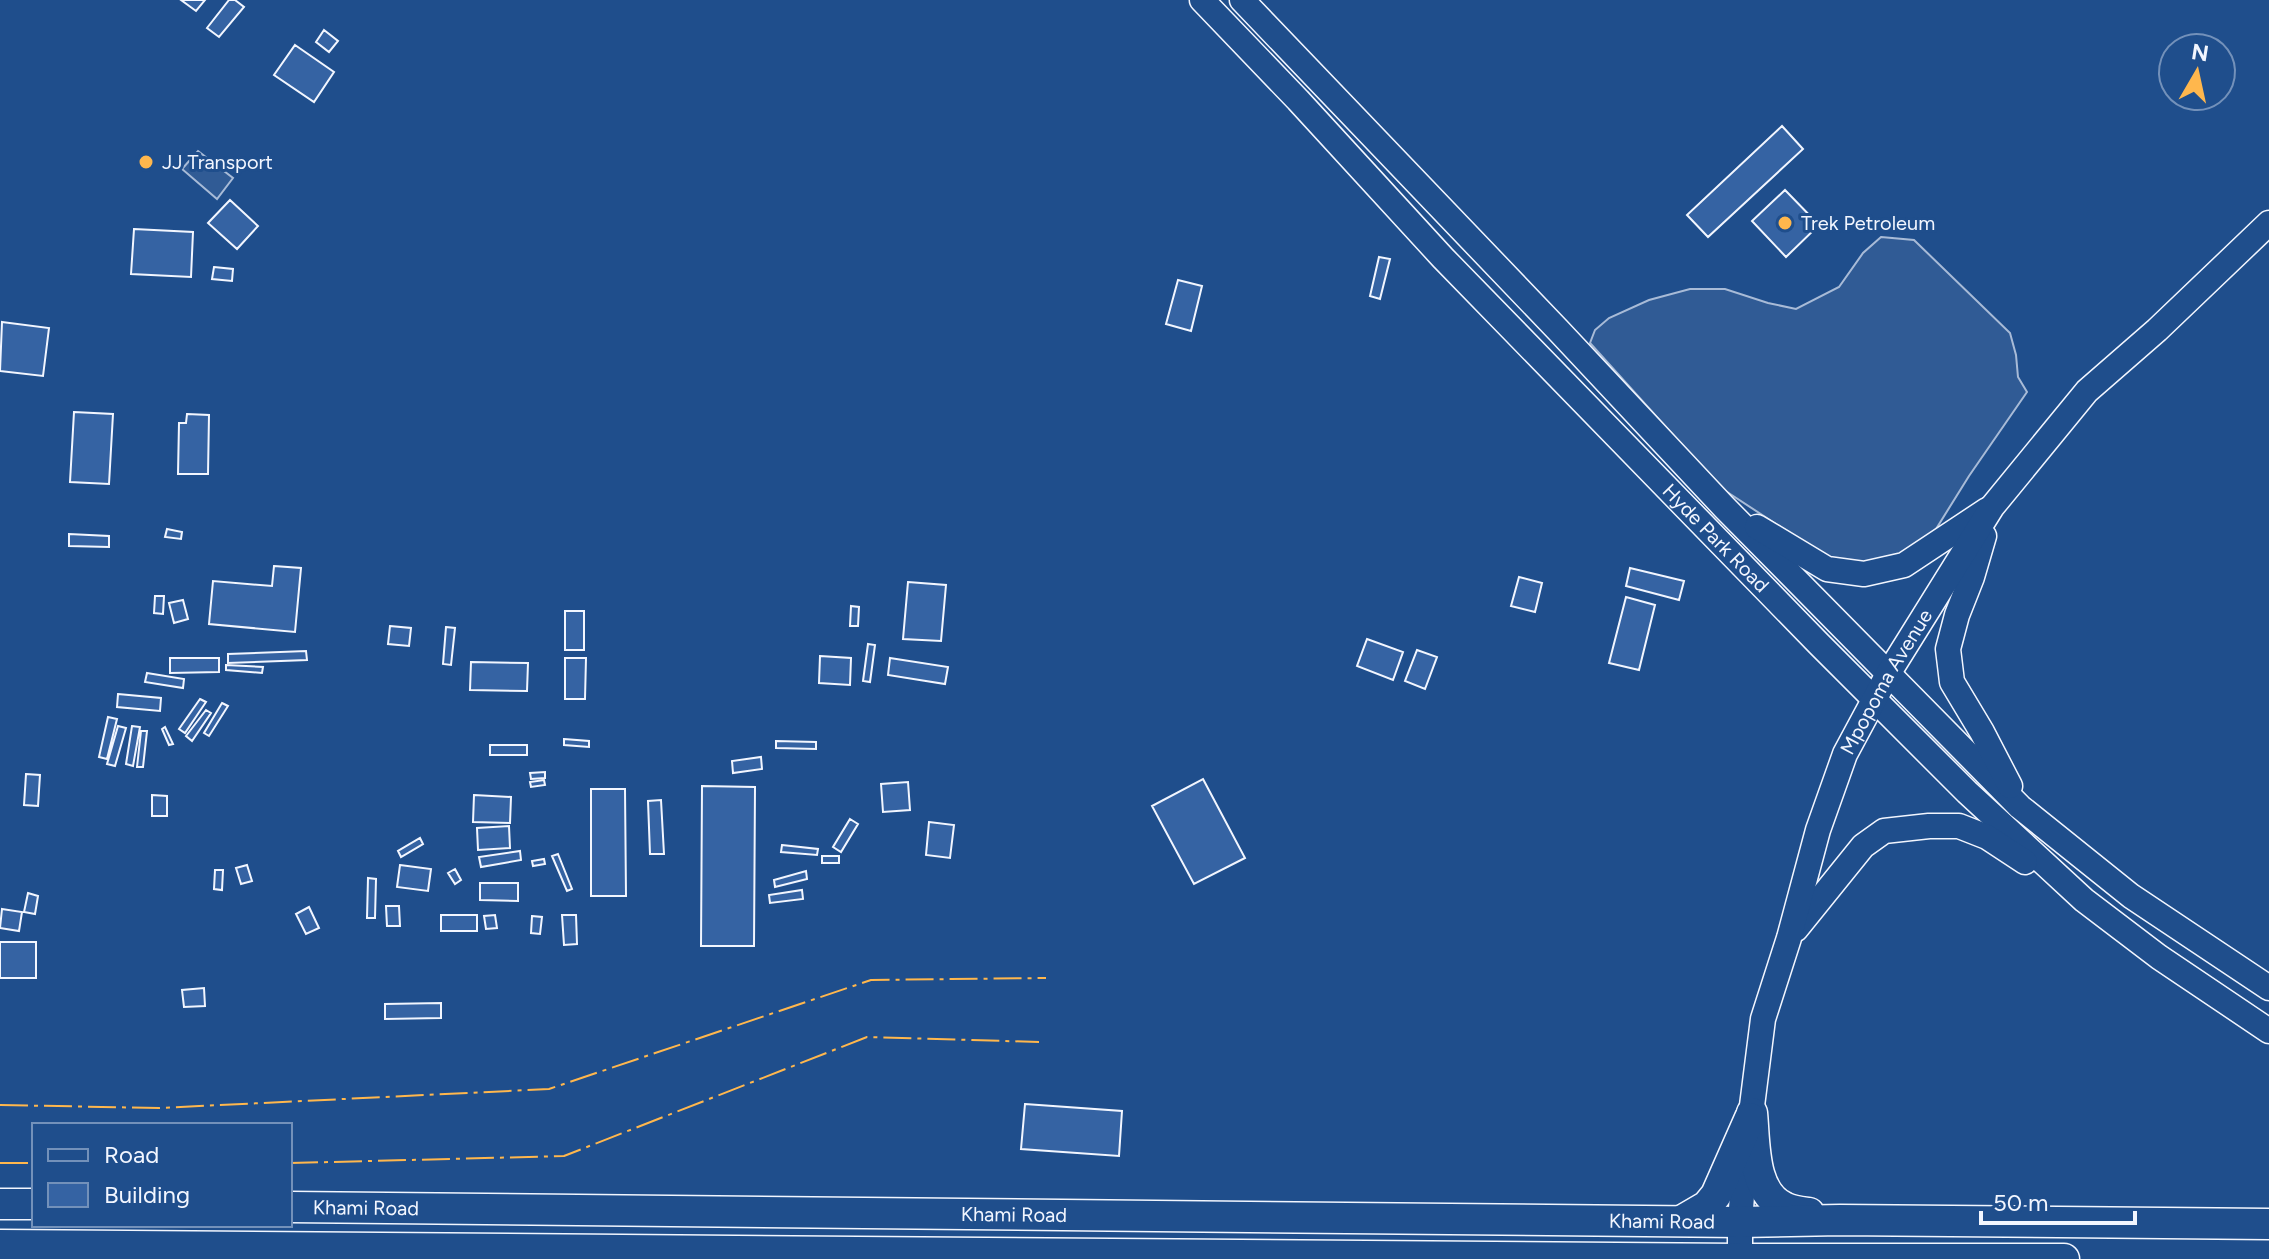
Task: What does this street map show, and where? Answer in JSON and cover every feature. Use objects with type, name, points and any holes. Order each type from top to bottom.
[{"type":"main road","points":[[1752,1113],[1757,1165],[1774,1200],[1786,1208],[1840,1220],[2269,1224]]},
{"type":"main road","points":[[1683,1220],[1707,1206],[1716,1195],[1752,1113]]},
{"type":"main road","points":[[0,1204],[32,1204]]},
{"type":"main road","name":"Khami Road","points":[[292,1207],[1740,1222],[1840,1220]]},
{"type":"main road","name":"Khami Road","points":[[0,1245],[2064,1259]]},
{"type":"street","name":"Hyde Park Road","points":[[1202,0],[1443,258],[1874,701],[1967,792],[2084,900],[2159,957],[2269,1031]]},
{"type":"street","name":"Hyde Park Road","points":[[1242,0],[1724,507],[2020,807],[2131,896],[2269,988]]},
{"type":"street","name":"Mpopoma Avenue","points":[[1740,1259],[1740,1222],[1763,1019],[1818,830],[1845,754],[1888,674],[1992,507],[2087,391],[2157,330],[2269,223]]},
{"type":"street","points":[[1724,507],[1827,569],[1864,574],[1904,565],[1992,507]]},
{"type":"street","points":[[1992,507],[1948,649],[1952,682],[1982,732],[2020,807]]},
{"type":"street","points":[[1789,938],[1863,846],[1884,831],[1959,826],[1987,837],[2084,900]]},
{"type":"shaded area","points":[[198,151],[233,178],[217,199],[182,169]]},
{"type":"shaded area","points":[[1881,237],[1914,240],[2010,333],[2018,377],[2027,392],[1936,529],[1905,556],[1869,564],[1831,560],[1721,488],[1590,343],[1595,330],[1609,318],[1649,300],[1690,289],[1725,289],[1796,309],[1839,287],[1863,253]]},
{"type":"building","points":[[181,0],[205,0],[196,11]]},
{"type":"building","points":[[229,0],[235,0],[244,7],[219,37],[207,28]]},
{"type":"building","points":[[324,30],[338,41],[329,52],[316,42]]},
{"type":"building","points":[[295,45],[334,72],[314,102],[274,75]]},
{"type":"building","points":[[1782,126],[1803,149],[1708,237],[1687,215]]},
{"type":"building","name":"Trek Petroleum","points":[[1785,190],[1819,225],[1786,257],[1752,221]]},
{"type":"building","points":[[230,200],[258,226],[237,249],[208,223]]},
{"type":"building","points":[[134,229],[193,232],[191,277],[131,274]]},
{"type":"building","points":[[1379,257],[1390,259],[1380,299],[1370,296]]},
{"type":"building","points":[[214,267],[233,269],[232,281],[212,279]]},
{"type":"building","points":[[1178,280],[1202,286],[1191,331],[1166,324]]},
{"type":"building","points":[[2,322],[49,328],[43,376],[0,371]]},
{"type":"building","points":[[74,412],[113,414],[109,484],[70,482]]},
{"type":"building","points":[[187,414],[209,415],[208,474],[178,474],[179,423],[186,423]]},
{"type":"building","points":[[167,529],[182,532],[181,539],[165,537]]},
{"type":"building","points":[[69,534],[109,536],[109,547],[69,546]]},
{"type":"building","points":[[274,566],[301,568],[295,632],[209,624],[213,581],[272,586]]},
{"type":"building","points":[[1630,568],[1684,581],[1679,600],[1626,586]]},
{"type":"building","points":[[1519,577],[1542,583],[1535,612],[1511,606]]},
{"type":"building","points":[[908,582],[946,585],[941,641],[903,639]]},
{"type":"building","points":[[155,596],[164,596],[163,614],[154,613]]},
{"type":"building","points":[[1626,597],[1655,605],[1639,670],[1609,663]]},
{"type":"building","points":[[183,600],[188,619],[174,623],[169,603]]},
{"type":"building","points":[[851,606],[859,607],[858,626],[850,626]]},
{"type":"building","points":[[565,611],[584,611],[584,650],[565,650]]},
{"type":"building","points":[[390,626],[411,628],[409,646],[388,644]]},
{"type":"building","points":[[446,627],[455,628],[451,665],[443,664]]},
{"type":"building","points":[[1367,639],[1403,652],[1393,680],[1357,666]]},
{"type":"building","points":[[868,644],[875,645],[870,682],[863,681]]},
{"type":"building","points":[[1417,650],[1437,657],[1425,689],[1405,681]]},
{"type":"building","points":[[306,651],[307,660],[228,663],[228,654]]},
{"type":"building","points":[[820,656],[851,658],[850,685],[819,683]]},
{"type":"building","points":[[170,658],[219,658],[219,672],[170,673]]},
{"type":"building","points":[[565,658],[586,658],[585,699],[565,699]]},
{"type":"building","points":[[890,658],[948,667],[945,684],[888,675]]},
{"type":"building","points":[[471,662],[528,663],[527,691],[470,690]]},
{"type":"building","points":[[226,665],[263,667],[262,673],[226,670]]},
{"type":"building","points":[[147,673],[184,679],[183,688],[145,682]]},
{"type":"building","points":[[118,694],[161,698],[160,711],[117,707]]},
{"type":"building","points":[[200,699],[206,702],[185,733],[179,729]]},
{"type":"building","points":[[222,703],[228,706],[209,736],[204,733]]},
{"type":"building","points":[[206,710],[211,713],[192,741],[186,736]]},
{"type":"building","points":[[108,717],[117,719],[107,759],[99,757]]},
{"type":"building","points":[[118,726],[126,728],[115,766],[107,764]]},
{"type":"building","points":[[132,726],[140,727],[133,766],[126,764]]},
{"type":"building","points":[[165,727],[173,744],[169,745],[162,729]]},
{"type":"building","points":[[141,731],[147,731],[143,767],[137,767]]},
{"type":"building","points":[[564,739],[589,741],[589,747],[564,745]]},
{"type":"building","points":[[776,741],[816,742],[816,749],[776,748]]},
{"type":"building","points":[[490,745],[527,745],[527,755],[490,755]]},
{"type":"building","points":[[761,757],[762,769],[733,773],[732,761]]},
{"type":"building","points":[[545,772],[545,778],[531,779],[530,773]]},
{"type":"building","points":[[26,774],[40,775],[38,806],[24,805]]},
{"type":"building","points":[[1203,779],[1245,858],[1194,884],[1152,806]]},
{"type":"building","points":[[544,780],[545,785],[531,787],[530,782]]},
{"type":"building","points":[[908,782],[910,810],[883,812],[881,784]]},
{"type":"building","points":[[702,786],[755,787],[754,946],[701,946]]},
{"type":"building","points":[[591,789],[625,789],[626,896],[591,896]]},
{"type":"building","points":[[152,795],[167,796],[167,816],[152,816]]},
{"type":"building","points":[[474,795],[511,797],[510,823],[473,822]]},
{"type":"building","points":[[661,800],[664,854],[650,854],[648,801]]},
{"type":"building","points":[[850,819],[858,824],[841,852],[833,847]]},
{"type":"building","points":[[929,822],[954,825],[950,858],[926,855]]},
{"type":"building","points":[[509,826],[510,848],[478,850],[477,828]]},
{"type":"building","points":[[420,838],[423,844],[401,857],[398,851]]},
{"type":"building","points":[[782,845],[818,849],[817,855],[781,852]]},
{"type":"building","points":[[520,851],[521,860],[481,867],[479,857]]},
{"type":"building","points":[[558,854],[572,889],[567,891],[552,856]]},
{"type":"building","points":[[822,856],[839,856],[839,863],[822,863]]},
{"type":"building","points":[[544,859],[545,864],[533,866],[532,861]]},
{"type":"building","points":[[247,865],[252,881],[241,884],[236,868]]},
{"type":"building","points":[[400,865],[431,869],[428,891],[397,887]]},
{"type":"building","points":[[455,869],[461,880],[455,884],[448,873]]},
{"type":"building","points":[[215,870],[223,870],[222,890],[214,889]]},
{"type":"building","points":[[806,871],[807,879],[775,887],[774,880]]},
{"type":"building","points":[[368,878],[376,879],[375,918],[367,918]]},
{"type":"building","points":[[480,883],[518,883],[518,901],[480,900]]},
{"type":"building","points":[[802,890],[803,899],[770,903],[769,895]]},
{"type":"building","points":[[28,893],[38,896],[35,914],[24,912]]},
{"type":"building","points":[[386,906],[399,906],[400,926],[387,926]]},
{"type":"building","points":[[309,907],[319,928],[306,934],[296,914]]},
{"type":"building","points":[[2,909],[22,912],[19,931],[0,928]]},
{"type":"building","points":[[441,915],[477,915],[477,931],[441,931]]},
{"type":"building","points":[[495,915],[497,928],[486,929],[484,916]]},
{"type":"building","points":[[562,915],[576,915],[577,944],[564,945]]},
{"type":"building","points":[[532,916],[542,917],[540,934],[531,933]]},
{"type":"building","points":[[0,942],[36,942],[36,978],[0,978]]},
{"type":"building","points":[[204,988],[205,1006],[184,1007],[182,990]]},
{"type":"building","points":[[441,1003],[441,1018],[385,1019],[385,1004]]},
{"type":"building","points":[[1025,1104],[1122,1111],[1119,1156],[1021,1149]]},
{"type":"power","points":[[0,1105],[159,1108],[549,1089],[871,980],[1046,978]]},
{"type":"power","points":[[292,1163],[564,1156],[867,1037],[1039,1042]]},
{"type":"power","points":[[0,1163],[32,1163]]},
{"type":"place","name":"JJ Transport","points":[[146,162]]},
{"type":"place","name":"Trek Petroleum","points":[[1785,223]]}]
